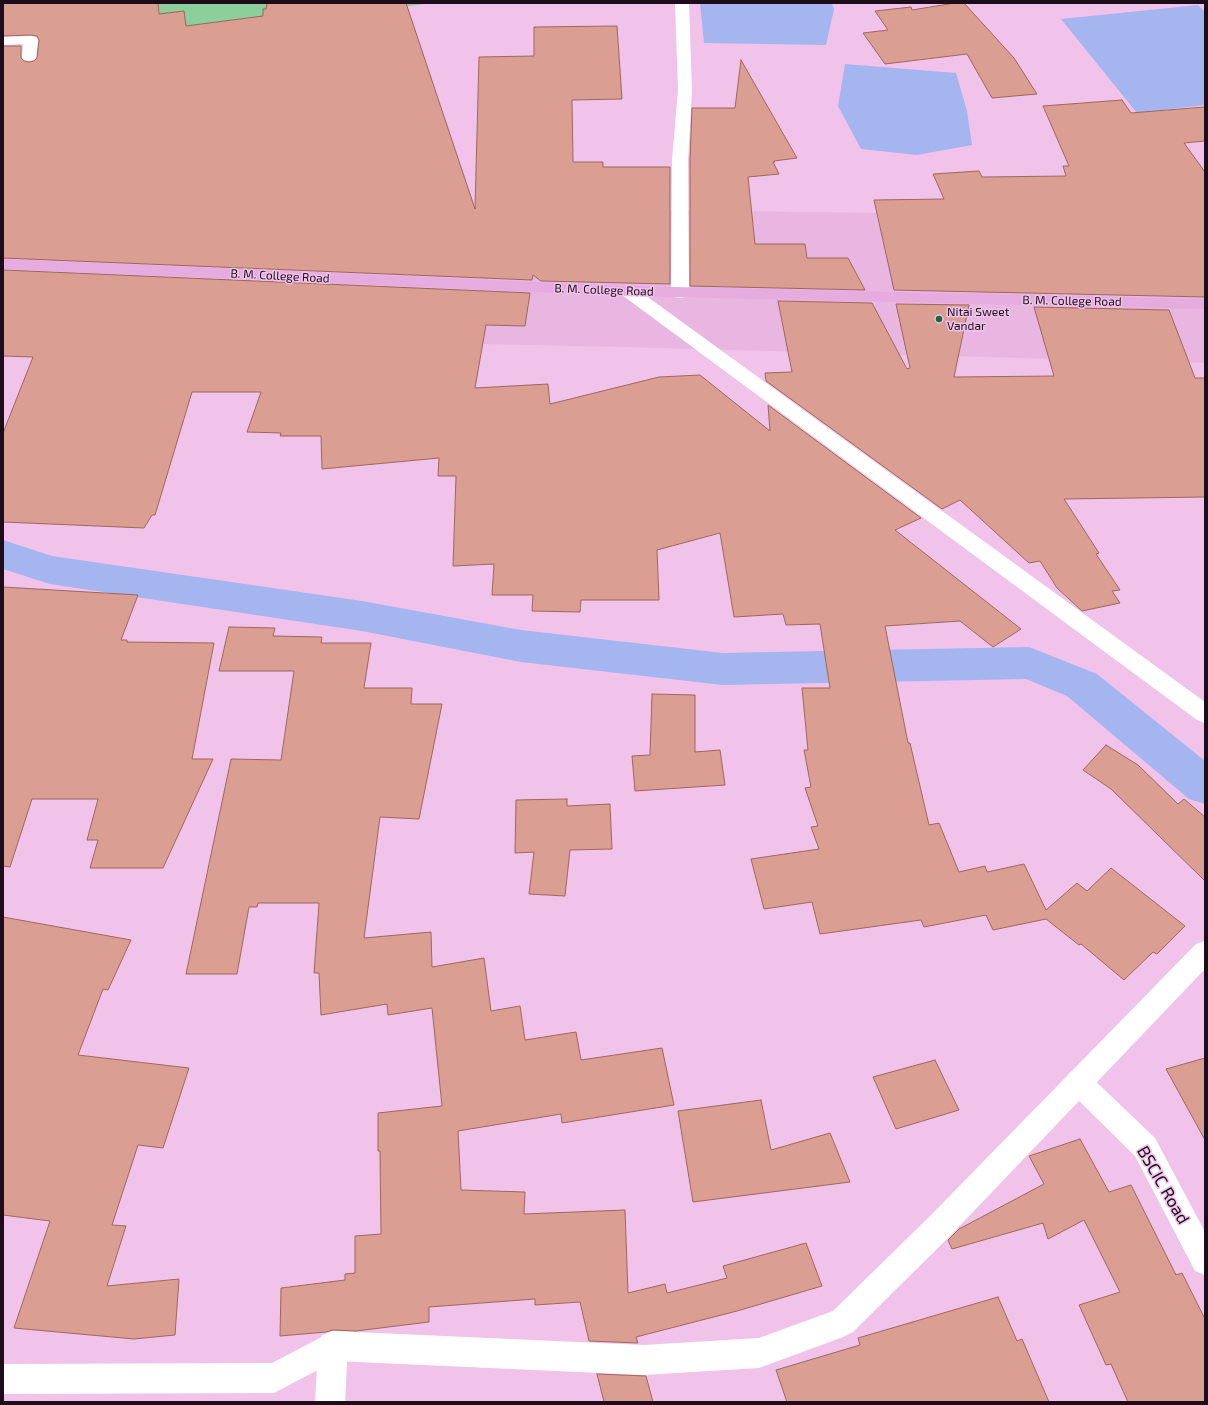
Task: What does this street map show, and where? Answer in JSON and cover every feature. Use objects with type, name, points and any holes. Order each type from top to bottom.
[{"type":"main road","name":"B. M. College Road","points":[[3,264],[680,293],[1205,304]]},
{"type":"street","points":[[680,293],[680,160],[684,90],[682,3]]},
{"type":"street","points":[[3,41],[31,40],[29,57]]},
{"type":"street","points":[[628,291],[1205,714]]},
{"type":"street","points":[[3,1380],[274,1378],[333,1346],[644,1360],[759,1353],[843,1322],[941,1225],[1205,952]]},
{"type":"street","name":"BSCIC Road","points":[[1078,1082],[1145,1147],[1205,1261]]},
{"type":"street","points":[[330,1402],[333,1346]]},
{"type":"shaded area","points":[[3,202],[1052,215],[1205,209],[1205,363],[622,347],[3,334]]},
{"type":"green space","points":[[123,3],[434,3],[35,50],[65,30]]},
{"type":"water","points":[[700,3],[832,3],[834,9],[826,45],[704,43]]},
{"type":"water","points":[[1198,5],[1205,12],[1205,105],[1137,113],[1061,19]]},
{"type":"water","points":[[845,64],[956,73],[967,111],[972,145],[917,155],[861,149],[838,106]]},
{"type":"building","points":[[3,3],[158,3],[159,14],[184,11],[186,26],[263,16],[263,9],[266,9],[267,3],[406,3],[475,209],[479,57],[534,56],[534,27],[617,26],[622,99],[572,100],[573,162],[603,162],[603,167],[670,167],[670,284],[541,281],[533,275],[532,280],[3,258],[3,46],[21,46],[21,58],[24,61],[29,62],[34,61],[37,58],[39,40],[37,36],[31,35],[3,36]]},
{"type":"building","points":[[955,3],[964,3],[1014,58],[1037,94],[992,98],[967,54],[885,64],[863,33],[888,30],[875,11],[911,7],[912,10]]},
{"type":"building","points":[[741,60],[797,158],[774,161],[775,162],[773,162],[779,174],[748,177],[755,244],[805,244],[807,258],[848,258],[865,290],[690,286],[690,160],[692,108],[735,108]]},
{"type":"building","points":[[1122,100],[1131,113],[1205,107],[1205,141],[1184,143],[1205,172],[1205,297],[894,290],[874,200],[944,199],[933,174],[979,171],[982,177],[1066,176],[1063,166],[1069,166],[1043,106]]},
{"type":"building","points":[[3,270],[530,293],[525,326],[486,325],[475,388],[548,384],[550,404],[659,377],[700,375],[770,431],[768,405],[921,518],[895,530],[1021,629],[993,647],[960,621],[885,626],[908,743],[910,743],[929,825],[939,823],[959,872],[985,866],[987,872],[1024,864],[1046,910],[1077,883],[1087,891],[1111,868],[1185,926],[1157,954],[1153,952],[1124,980],[1081,944],[1079,945],[1046,919],[993,930],[986,915],[924,927],[921,920],[820,934],[812,902],[764,909],[751,859],[819,849],[811,827],[818,826],[805,788],[811,787],[804,750],[808,750],[802,688],[830,688],[820,624],[786,625],[783,614],[734,617],[720,533],[657,550],[659,600],[581,600],[580,612],[532,611],[533,595],[492,595],[494,564],[453,566],[456,476],[438,476],[439,458],[322,469],[321,436],[280,436],[281,433],[247,432],[261,392],[192,392],[155,515],[152,515],[144,528],[3,522],[3,433],[33,357],[3,356]]},
{"type":"building","points":[[778,301],[872,303],[907,369],[910,368],[896,304],[969,305],[954,377],[1054,376],[1034,307],[1169,310],[1195,378],[1205,378],[1205,497],[1064,499],[1099,553],[1096,554],[1120,590],[1112,591],[1120,603],[1082,611],[1057,588],[1040,561],[1029,563],[960,500],[942,509],[766,381],[765,373],[792,372]]},
{"type":"building","points":[[3,587],[138,595],[121,640],[127,640],[127,642],[214,643],[192,759],[213,759],[163,868],[90,868],[98,840],[87,840],[98,799],[32,799],[10,867],[3,866]]},
{"type":"building","points":[[229,627],[275,628],[273,636],[322,637],[321,643],[371,643],[364,688],[412,688],[411,704],[442,704],[419,819],[380,817],[364,938],[431,932],[432,967],[484,958],[491,1011],[520,1006],[525,1040],[576,1032],[581,1060],[662,1048],[674,1105],[562,1123],[561,1114],[458,1131],[461,1190],[525,1192],[524,1214],[625,1210],[628,1293],[665,1284],[667,1293],[727,1278],[723,1266],[806,1243],[822,1286],[737,1311],[636,1337],[638,1343],[589,1341],[580,1302],[535,1305],[535,1299],[429,1307],[429,1322],[356,1331],[333,1330],[280,1336],[281,1288],[345,1280],[345,1274],[355,1273],[355,1236],[381,1234],[378,1113],[442,1106],[432,1008],[388,1015],[387,1004],[321,1015],[319,973],[314,973],[319,903],[258,903],[257,907],[249,907],[237,974],[186,974],[231,759],[281,760],[294,671],[219,671]]},
{"type":"building","points":[[652,694],[695,695],[695,752],[720,750],[725,785],[635,791],[632,756],[650,755]]},
{"type":"building","points":[[1106,745],[1138,765],[1178,804],[1184,799],[1205,817],[1205,881],[1111,789],[1083,770]]},
{"type":"building","points":[[567,799],[567,806],[610,804],[612,849],[570,850],[565,896],[529,894],[534,852],[515,853],[516,800]]},
{"type":"building","points":[[3,917],[131,940],[108,990],[103,989],[78,1055],[189,1068],[163,1148],[138,1145],[112,1225],[126,1226],[107,1286],[179,1279],[175,1335],[134,1339],[14,1328],[50,1221],[3,1215]]},
{"type":"building","points":[[1205,1058],[1205,1140],[1166,1069]]},
{"type":"building","points":[[935,1060],[959,1110],[896,1129],[873,1077]]},
{"type":"building","points":[[761,1100],[771,1150],[830,1133],[850,1182],[693,1202],[678,1111]]},
{"type":"building","points":[[1080,1139],[1109,1192],[1131,1185],[1176,1275],[1182,1273],[1205,1319],[1205,1402],[1128,1402],[1111,1364],[1106,1365],[1079,1305],[1120,1292],[1084,1220],[1048,1239],[1043,1223],[952,1249],[948,1240],[959,1229],[1044,1184],[1029,1156]]},
{"type":"building","points":[[998,1297],[1017,1341],[1022,1339],[1049,1402],[787,1402],[776,1370],[860,1345],[858,1338]]},
{"type":"building","points":[[597,1374],[646,1376],[653,1402],[604,1402]]},
{"type":"waterway","points":[[3,554],[50,570],[362,616],[521,646],[723,669],[1029,663],[1082,685],[1205,786]]},
{"type":"place","name":"Nitai Sweet Vandar","points":[[939,319]]}]
